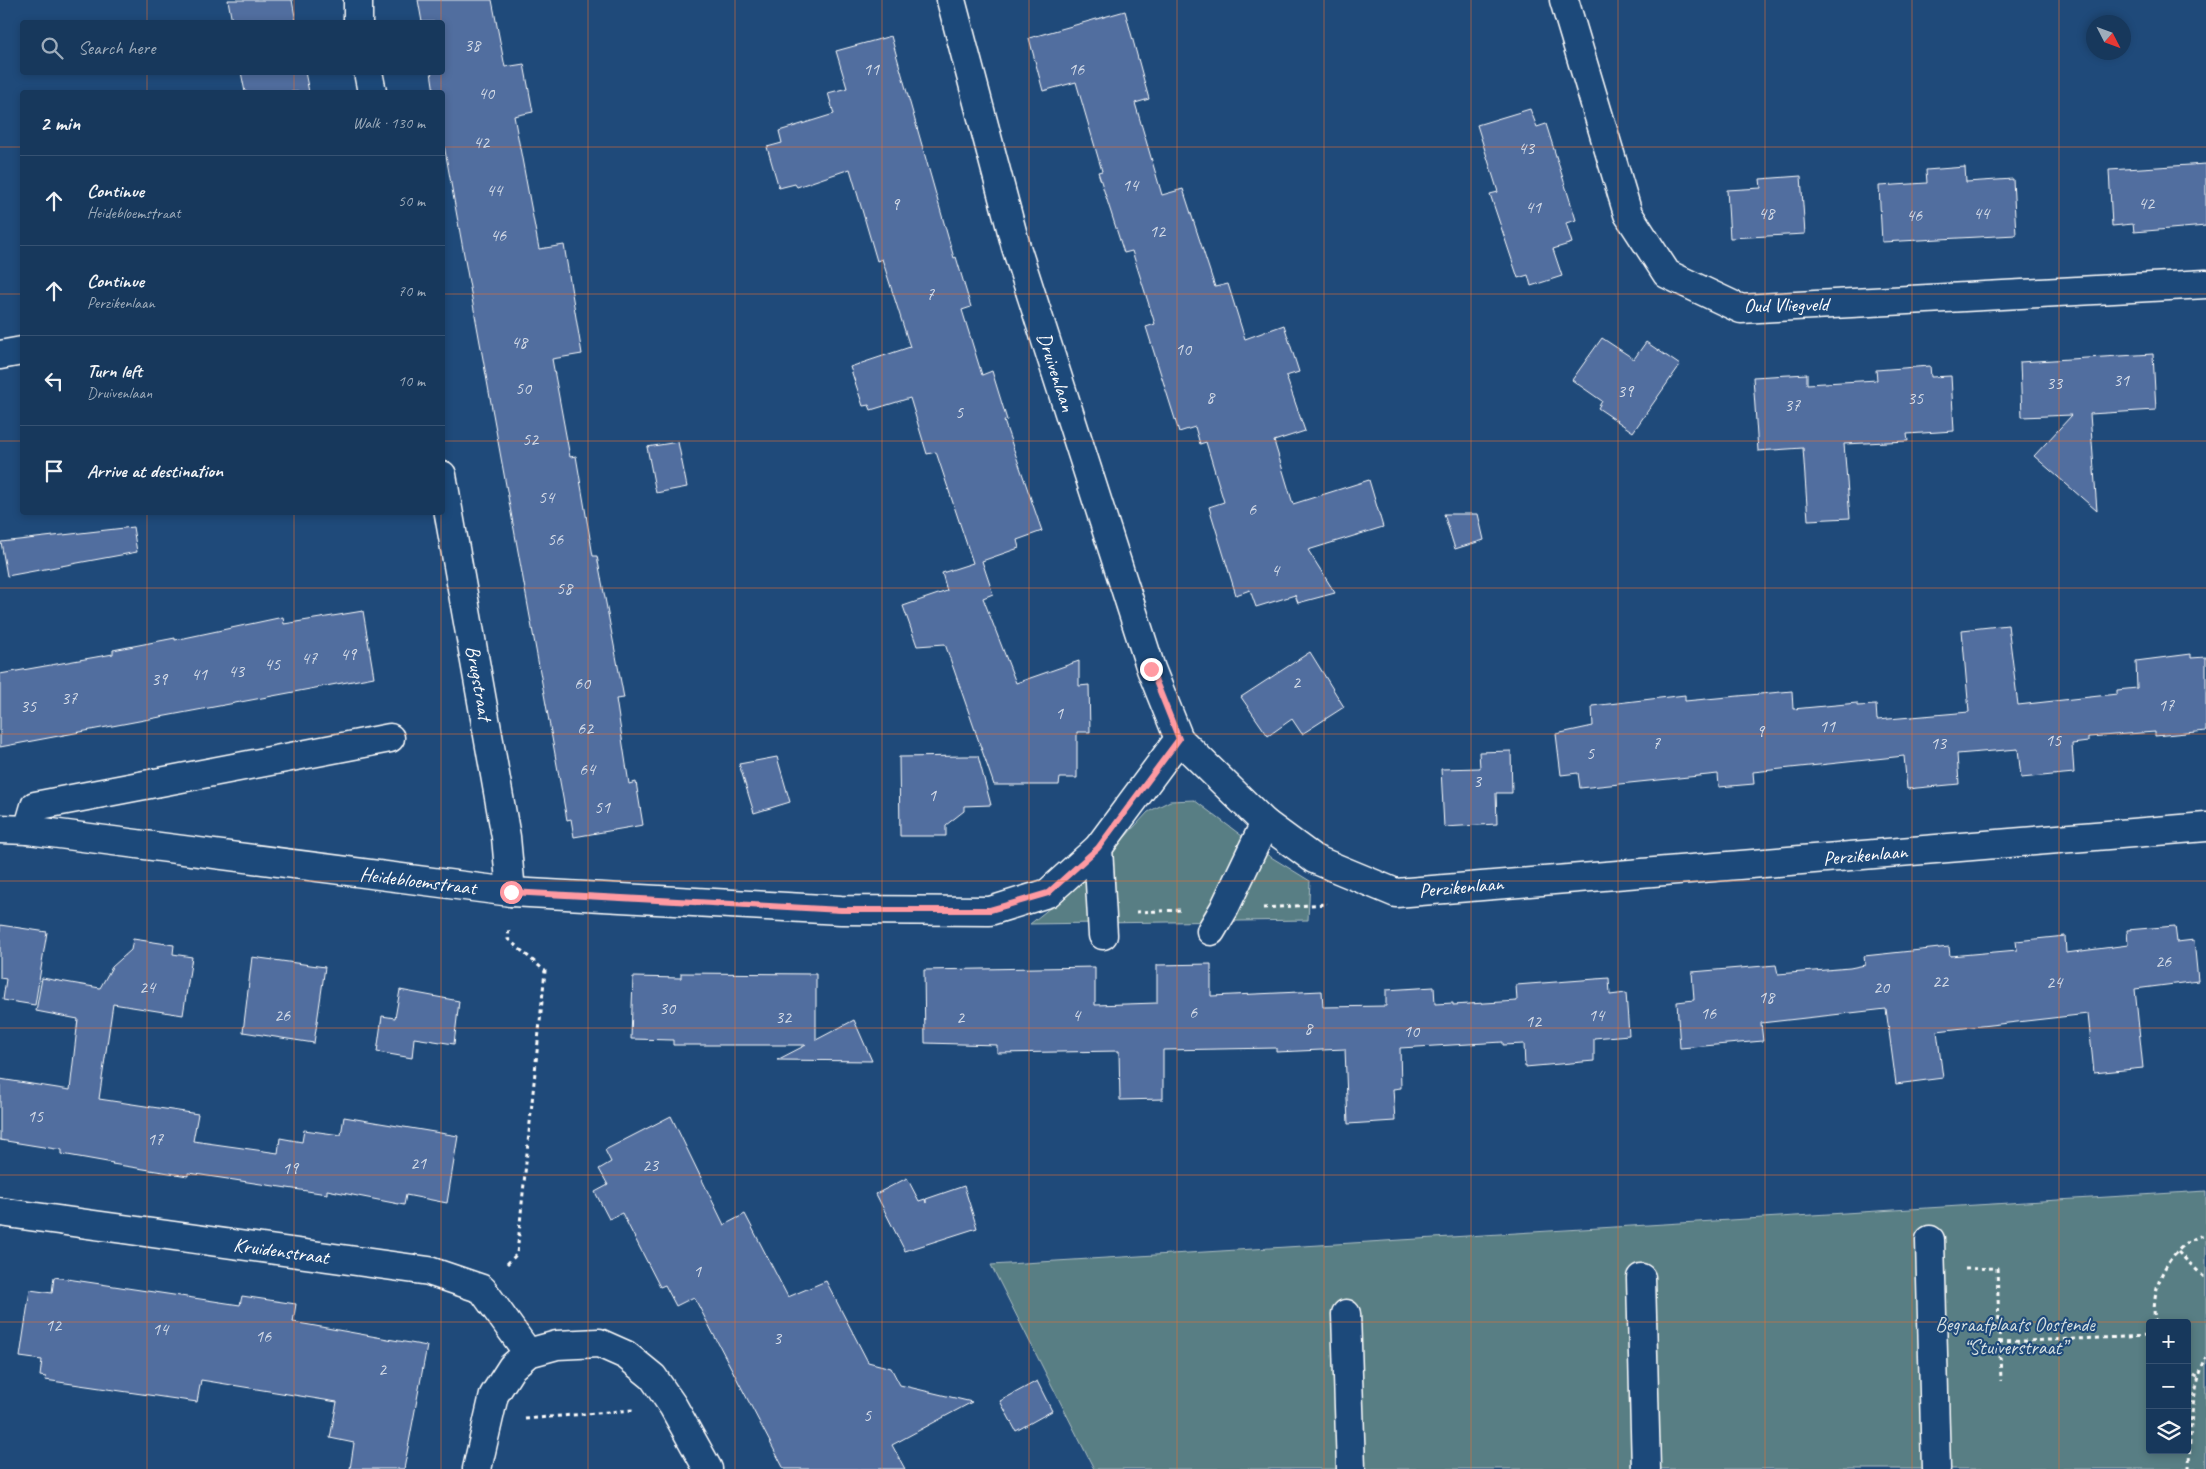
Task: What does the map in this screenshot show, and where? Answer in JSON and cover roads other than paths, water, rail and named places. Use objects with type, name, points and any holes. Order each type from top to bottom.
[{"type":"street","points":[[358,0],[358,20]]},
{"type":"street","name":"Druivenlaan","points":[[951,0],[1016,247],[1151,669],[1179,739]]},
{"type":"street","name":"Oud Vliegveld","points":[[1564,0],[1628,214],[1667,274],[1741,309],[2206,284]]},
{"type":"street","points":[[369,75],[372,90]]},
{"type":"street","points":[[0,355],[20,351]]},
{"type":"street","name":"Brugstraat","points":[[445,492],[506,837],[511,892]]},
{"type":"street","points":[[28,830],[35,806],[390,738]]},
{"type":"street","points":[[1103,934],[1098,848],[1179,739]]},
{"type":"street","name":"Perzikenlaan","points":[[1179,739],[1264,822],[1314,859],[1396,892],[2206,827]]},
{"type":"street","points":[[1211,931],[1224,909],[1264,822]]},
{"type":"street","name":"Heidebloemstraat","points":[[0,829],[28,830],[511,892],[841,910],[990,910],[1048,893],[1098,848]]},
{"type":"street","name":"Kruidenstraat","points":[[0,1212],[429,1271],[482,1289],[528,1353]]},
{"type":"street","points":[[1930,1240],[1936,1469]]},
{"type":"street","points":[[1641,1278],[1646,1469]]},
{"type":"street","points":[[1346,1314],[1350,1469]]},
{"type":"street","points":[[477,1469],[494,1395],[512,1367],[528,1353],[557,1345],[599,1343],[626,1355],[653,1377],[673,1406],[708,1469]]},
{"type":"park label","name":"Begraafplaats Oostende “Stuiverstraat”","points":[[2015,1336]]}]
